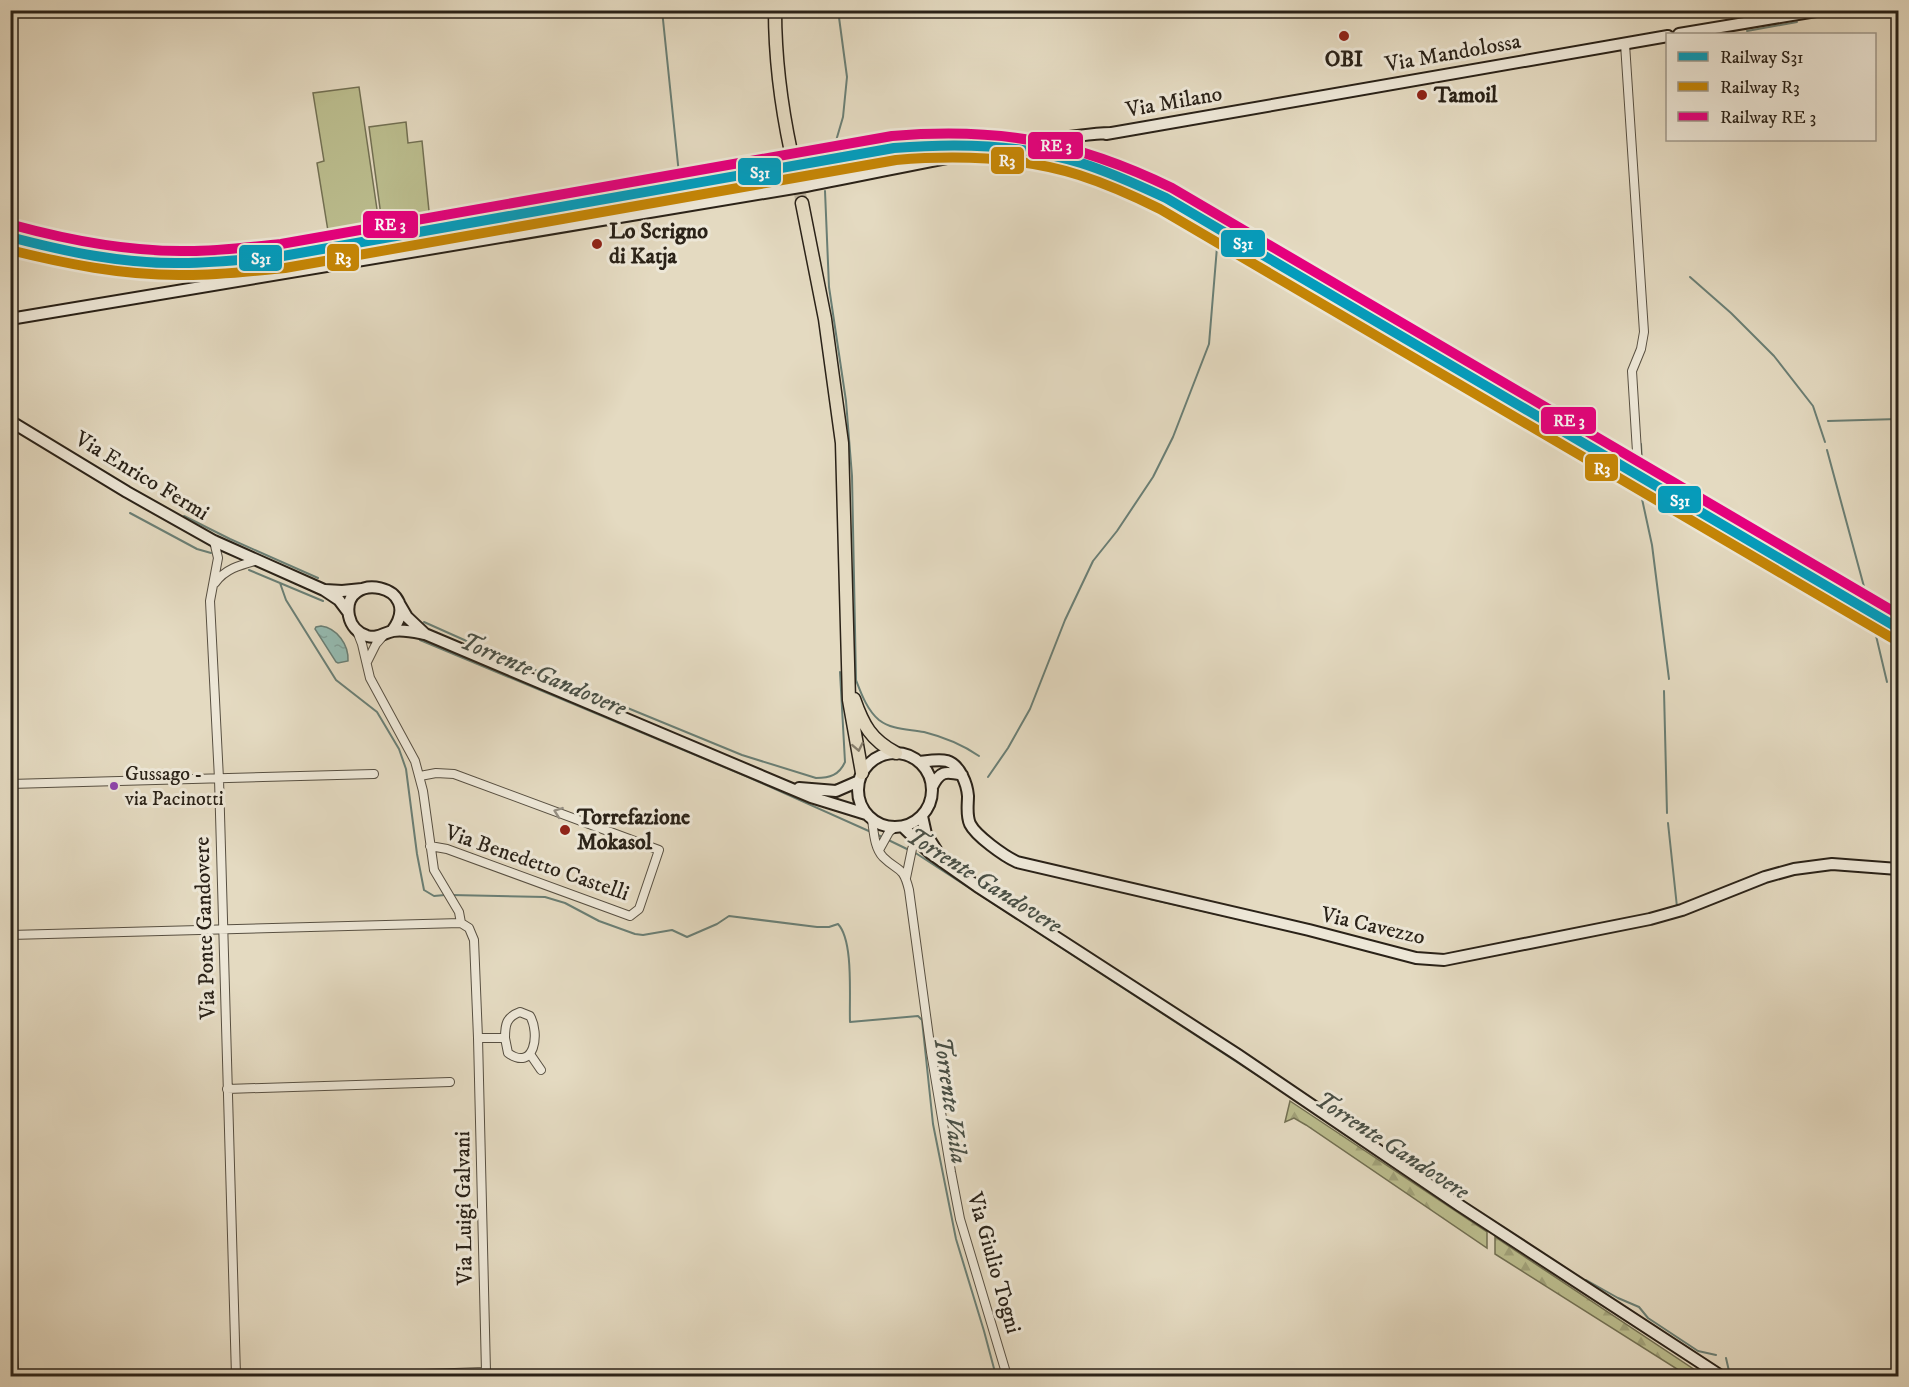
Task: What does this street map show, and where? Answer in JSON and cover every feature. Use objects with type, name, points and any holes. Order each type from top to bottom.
[{"type":"main road","points":[[776,10],[778,81],[791,152]]},
{"type":"main road","points":[[1685,33],[1822,10]]},
{"type":"main road","name":"Via Mandolossa","points":[[1244,110],[1666,36]]},
{"type":"main road","name":"Via Milano","points":[[10,319],[904,168],[957,162],[1088,140],[1111,133],[1244,110]]},
{"type":"main road","points":[[802,203],[825,319],[842,443],[849,700],[860,777],[859,800],[870,820]]},
{"type":"main road","name":"Via Enrico Fermi","points":[[10,421],[127,492],[214,541],[324,590]]},
{"type":"main road","points":[[324,590],[342,591],[380,586],[395,596],[406,617],[425,634],[811,797],[895,829],[1721,1377]]},
{"type":"main road","points":[[362,589],[354,595],[348,612],[350,622],[356,630],[374,638],[388,633],[425,634]]},
{"type":"main road","points":[[324,590],[339,600],[348,612]]},
{"type":"main road","points":[[388,633],[397,623],[400,614],[399,605]]},
{"type":"main road","points":[[850,679],[858,710],[870,735],[880,745],[919,762],[929,776],[932,787],[931,801],[922,816],[914,823],[895,829]]},
{"type":"main road","points":[[787,786],[836,792],[860,777],[870,762],[878,757],[896,753]]},
{"type":"main road","points":[[919,762],[947,761],[956,766],[962,775]]},
{"type":"main road","points":[[932,787],[937,776],[944,773],[962,775]]},
{"type":"main road","name":"Via Cavezzo","points":[[962,775],[968,794],[968,818],[971,827],[1017,862],[1309,930],[1400,954],[1431,959],[1455,958],[1650,920],[1682,910],[1765,877],[1794,869],[1832,864],[1899,869]]},
{"type":"main road","points":[[922,816],[926,834],[946,863]]},
{"type":"main road","points":[[11,1325],[12,1377]]},
{"type":"street","points":[[1625,44],[1644,332],[1641,349],[1632,371],[1638,468],[1899,621]]},
{"type":"street","points":[[10,227],[106,249],[182,254],[250,250],[432,218]]},
{"type":"street","name":"Via Ponte Gandovere","points":[[214,541],[218,558],[210,601],[219,778],[236,1377]]},
{"type":"street","points":[[213,586],[220,576],[235,567],[255,561]]},
{"type":"street","name":"Via Luigi Galvani","points":[[356,630],[370,678],[394,718],[420,776],[434,870],[459,912],[461,923],[469,928],[474,940],[486,1375],[361,1377]]},
{"type":"street","points":[[367,662],[376,644],[388,633]]},
{"type":"street","name":"Via Benedetto Castelli","points":[[420,776],[436,773],[454,774],[659,850],[639,909],[630,916],[447,849],[430,846]]},
{"type":"street","points":[[10,784],[374,774]]},
{"type":"street","points":[[870,820],[879,850],[883,856],[899,867],[906,878]]},
{"type":"street","points":[[879,850],[895,829]]},
{"type":"street","name":"Via Giulio Togni","points":[[912,849],[906,878],[951,1172],[960,1219],[1007,1377]]},
{"type":"street","points":[[10,935],[461,923]]},
{"type":"street","points":[[520,1012],[530,1016],[534,1025],[535,1044],[530,1054],[524,1057],[513,1056],[506,1047],[505,1038],[506,1022],[509,1017],[520,1012]]},
{"type":"street","points":[[478,1038],[505,1038]]},
{"type":"street","points":[[530,1054],[541,1070]]},
{"type":"street","points":[[227,1089],[450,1082]]},
{"type":"green space","points":[[359,87],[379,223],[328,231],[317,163],[324,161],[313,93]]},
{"type":"green space","points":[[406,122],[408,143],[422,141],[429,211],[424,215],[382,223],[369,127]]},
{"type":"green space","points":[[1290,1101],[1487,1232],[1487,1248],[1306,1125],[1294,1118],[1285,1122]]},
{"type":"green space","points":[[1495,1237],[1704,1376],[1688,1376],[1495,1254]]},
{"type":"green space","points":[[593,1372],[593,1376],[492,1376],[492,1374]]},
{"type":"water","points":[[321,626],[332,630],[341,638],[348,661],[336,662],[315,629]]},
{"type":"waterway","points":[[662,10],[679,174]]},
{"type":"waterway","points":[[833,151],[843,117],[847,77],[838,10]]},
{"type":"waterway","points":[[1747,31],[1797,22]]},
{"type":"waterway","points":[[825,191],[829,287],[846,401],[852,476],[856,680],[862,696],[879,720],[895,727],[939,736],[979,756]]},
{"type":"waterway","points":[[555,215],[682,194]]},
{"type":"waterway","points":[[988,777],[1030,709],[1065,620],[1093,561],[1117,531],[1153,477],[1173,437],[1209,344],[1218,235]]},
{"type":"waterway","points":[[1690,277],[1731,313],[1774,356],[1813,406],[1825,442]]},
{"type":"waterway","points":[[1828,421],[1898,419]]},
{"type":"waterway","points":[[1641,444],[1642,464]]},
{"type":"waterway","points":[[1827,450],[1866,594]]},
{"type":"waterway","points":[[1639,485],[1652,545],[1669,679]]},
{"type":"waterway","name":"Torrente Gandovere","points":[[130,513],[197,549],[211,553]]},
{"type":"waterway","points":[[184,516],[318,578]]},
{"type":"waterway","name":"Torrente Gandovere","points":[[249,570],[323,601]]},
{"type":"waterway","name":"Torrente Vaila","points":[[280,583],[286,600],[336,680],[377,712],[399,749],[406,769],[424,890],[434,896],[445,895]]},
{"type":"waterway","points":[[1873,596],[1898,611]]},
{"type":"waterway","points":[[424,622],[742,755],[816,778],[834,775],[845,762],[840,672]]},
{"type":"waterway","points":[[1873,623],[1887,682]]},
{"type":"waterway","name":"Torrente Gandovere","points":[[420,640],[748,777],[871,832]]},
{"type":"waterway","points":[[1664,691],[1667,813]]},
{"type":"waterway","points":[[1668,823],[1677,907]]},
{"type":"waterway","name":"Torrente Gandovere","points":[[876,834],[909,850]]},
{"type":"waterway","name":"Torrente Gandovere","points":[[914,852],[1274,1086]]},
{"type":"waterway","points":[[1824,870],[1836,870]]},
{"type":"waterway","name":"Torrente Vaila","points":[[451,895],[545,897],[565,903],[599,921],[643,935],[672,930],[687,937],[729,916],[817,927],[838,924],[843,932],[849,956],[850,1022],[918,1016],[922,1020],[933,1124],[956,1239],[996,1376]]},
{"type":"waterway","points":[[1150,899],[1313,936]]},
{"type":"waterway","points":[[1648,925],[1666,920]]},
{"type":"waterway","points":[[1586,1280],[1639,1307],[1648,1318],[1698,1351],[1716,1355]]},
{"type":"waterway","name":"Torrente Gandovere","points":[[1651,1336],[1711,1376]]},
{"type":"waterway","points":[[1726,1358],[1729,1371],[1736,1376]]},
{"type":"tunnel","points":[[791,152],[802,203]]},
{"type":"rail line","name":"S31","points":[[10,237],[53,248],[117,259],[160,263],[233,261],[283,256],[894,148],[988,146],[1035,152],[1103,170],[1166,198],[1898,628]]},
{"type":"rail line","name":"R3","points":[[10,250],[115,271],[192,275],[232,273],[285,268],[896,160],[988,158],[1034,164],[1089,179],[1160,209],[1892,638]]},
{"type":"transit line","points":[[13,225],[75,240],[117,247],[181,251],[231,249],[281,244],[892,136],[967,134],[1036,141],[1102,159],[1172,188],[1898,614]]},
{"type":"place","name":"OBI","points":[[1344,36]]},
{"type":"place","name":"Tamoil","points":[[1422,95]]},
{"type":"place","name":"Lo Scrigno di Katja","points":[[597,244]]},
{"type":"place","name":"Gussago - via Pacinotti","points":[[114,786]]},
{"type":"place","name":"Torrefazione Mokasol","points":[[565,830]]}]
